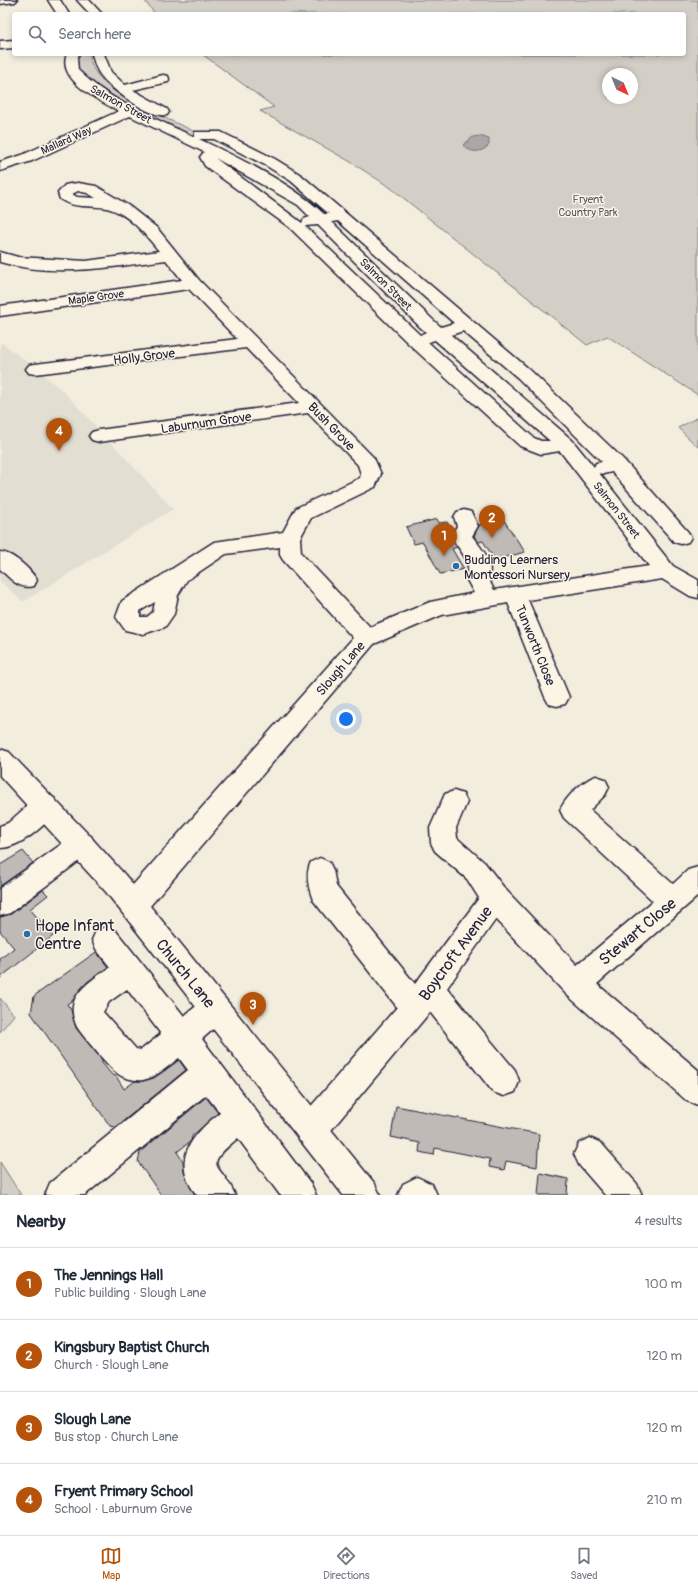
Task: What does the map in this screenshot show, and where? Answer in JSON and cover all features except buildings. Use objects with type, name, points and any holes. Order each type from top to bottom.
[{"type":"street","points":[[0,1],[11,0]]},
{"type":"street","points":[[54,0],[62,12]]},
{"type":"street","points":[[67,0],[75,12]]},
{"type":"street","points":[[83,0],[94,12]]},
{"type":"street","points":[[0,45],[12,44]]},
{"type":"street","name":"Salmon Street","points":[[72,56],[72,71],[87,86],[110,101],[130,111],[194,137],[215,152],[268,180],[303,202],[438,333],[542,422],[565,444],[665,571]]},
{"type":"street","points":[[98,56],[98,61],[108,78],[123,89],[175,118]]},
{"type":"street","points":[[123,89],[163,79]]},
{"type":"street","name":"Mallard Way","points":[[0,168],[27,158],[130,111]]},
{"type":"street","points":[[189,124],[203,132],[194,137]]},
{"type":"street","points":[[194,137],[216,135],[270,162],[296,178],[524,374],[616,464],[681,537]]},
{"type":"street","points":[[215,152],[207,157],[210,163],[294,224],[415,340],[527,442],[536,448],[565,444]]},
{"type":"street","name":"Bush Grove","points":[[124,210],[151,231],[193,282],[367,462],[371,474],[368,482],[303,513],[290,538]]},
{"type":"street","points":[[294,224],[341,216]]},
{"type":"street","points":[[0,257],[17,262],[86,266],[171,254]]},
{"type":"street","name":"Maple Grove","points":[[0,311],[193,282]]},
{"type":"street","points":[[415,340],[466,325]]},
{"type":"street","name":"Holly Grove","points":[[35,369],[252,342]]},
{"type":"street","points":[[482,400],[504,391]]},
{"type":"street","name":"Laburnum Grove","points":[[99,436],[313,407]]},
{"type":"street","points":[[588,473],[616,464]]},
{"type":"street","points":[[464,517],[468,526],[461,536],[481,566],[481,572],[477,578],[488,599]]},
{"type":"street","points":[[182,572],[221,548],[290,538],[291,555],[366,638]]},
{"type":"street","points":[[0,560],[3,560],[26,580]]},
{"type":"street","points":[[665,571],[698,590]]},
{"type":"street","name":"Slough Lane","points":[[134,904],[366,638],[438,608],[515,594],[665,571]]},
{"type":"street","name":"Tunworth Close","points":[[515,594],[557,697]]},
{"type":"street","name":"Church Lane","points":[[1,762],[82,844],[134,904],[215,1009],[364,1195]]},
{"type":"street","points":[[596,787],[573,810],[688,893]]},
{"type":"street","points":[[454,802],[443,828],[444,843],[476,871],[495,898]]},
{"type":"street","points":[[0,837],[4,838],[14,834],[45,806]]},
{"type":"street","points":[[0,904],[82,844]]},
{"type":"street","points":[[320,870],[323,891],[422,998],[504,1081]]},
{"type":"street","name":"Stewart Close","points":[[576,984],[688,893]]},
{"type":"street","name":"Boycroft Avenue","points":[[311,1130],[422,998],[495,898],[576,984],[698,1090]]},
{"type":"street","points":[[106,940],[242,1116],[299,1194]]},
{"type":"street","points":[[129,970],[99,992],[88,1005],[88,1017],[128,1063],[142,1065],[154,1059],[215,1009]]},
{"type":"street","points":[[61,1194],[209,1074]]},
{"type":"street","points":[[219,1195],[200,1172],[200,1158],[210,1143],[242,1116]]},
{"type":"street","points":[[590,1154],[626,1195]]},
{"type":"street","points":[[414,1195],[417,1193],[421,1195]]},
{"type":"shaded area","points":[[480,136],[489,139],[489,145],[483,150],[472,151],[463,145],[473,137]]},
{"type":"shaded area","points":[[2,343],[64,392],[173,509],[23,602],[0,581],[0,344]]},
{"type":"green space","name":"Fryent Country Park","points":[[144,0],[698,0],[698,395],[607,336],[587,345],[391,188],[349,161],[260,111],[274,107],[205,56],[686,56],[686,12],[153,12]]},
{"type":"green space","points":[[78,56],[90,56],[93,68],[102,80],[116,92],[133,102],[197,133],[191,135],[180,132],[111,97],[80,75],[76,64]]},
{"type":"green space","points":[[698,417],[698,447],[678,428]]},
{"type":"green space","points":[[0,998],[14,1015],[0,1032]]},
{"type":"green space","points":[[0,1162],[21,1195],[0,1195]]},
{"type":"place","name":"Fryent Primary School","points":[[59,451]]},
{"type":"place","name":"Kingsbury Baptist Church","points":[[492,538]]},
{"type":"place","name":"The Jennings Hall","points":[[444,556]]},
{"type":"place","name":"Budding Learners Montessori Nursery","points":[[456,566]]},
{"type":"place","name":"Hope Infant Centre","points":[[27,934]]},
{"type":"place","name":"Slough Lane","points":[[253,1025]]}]
